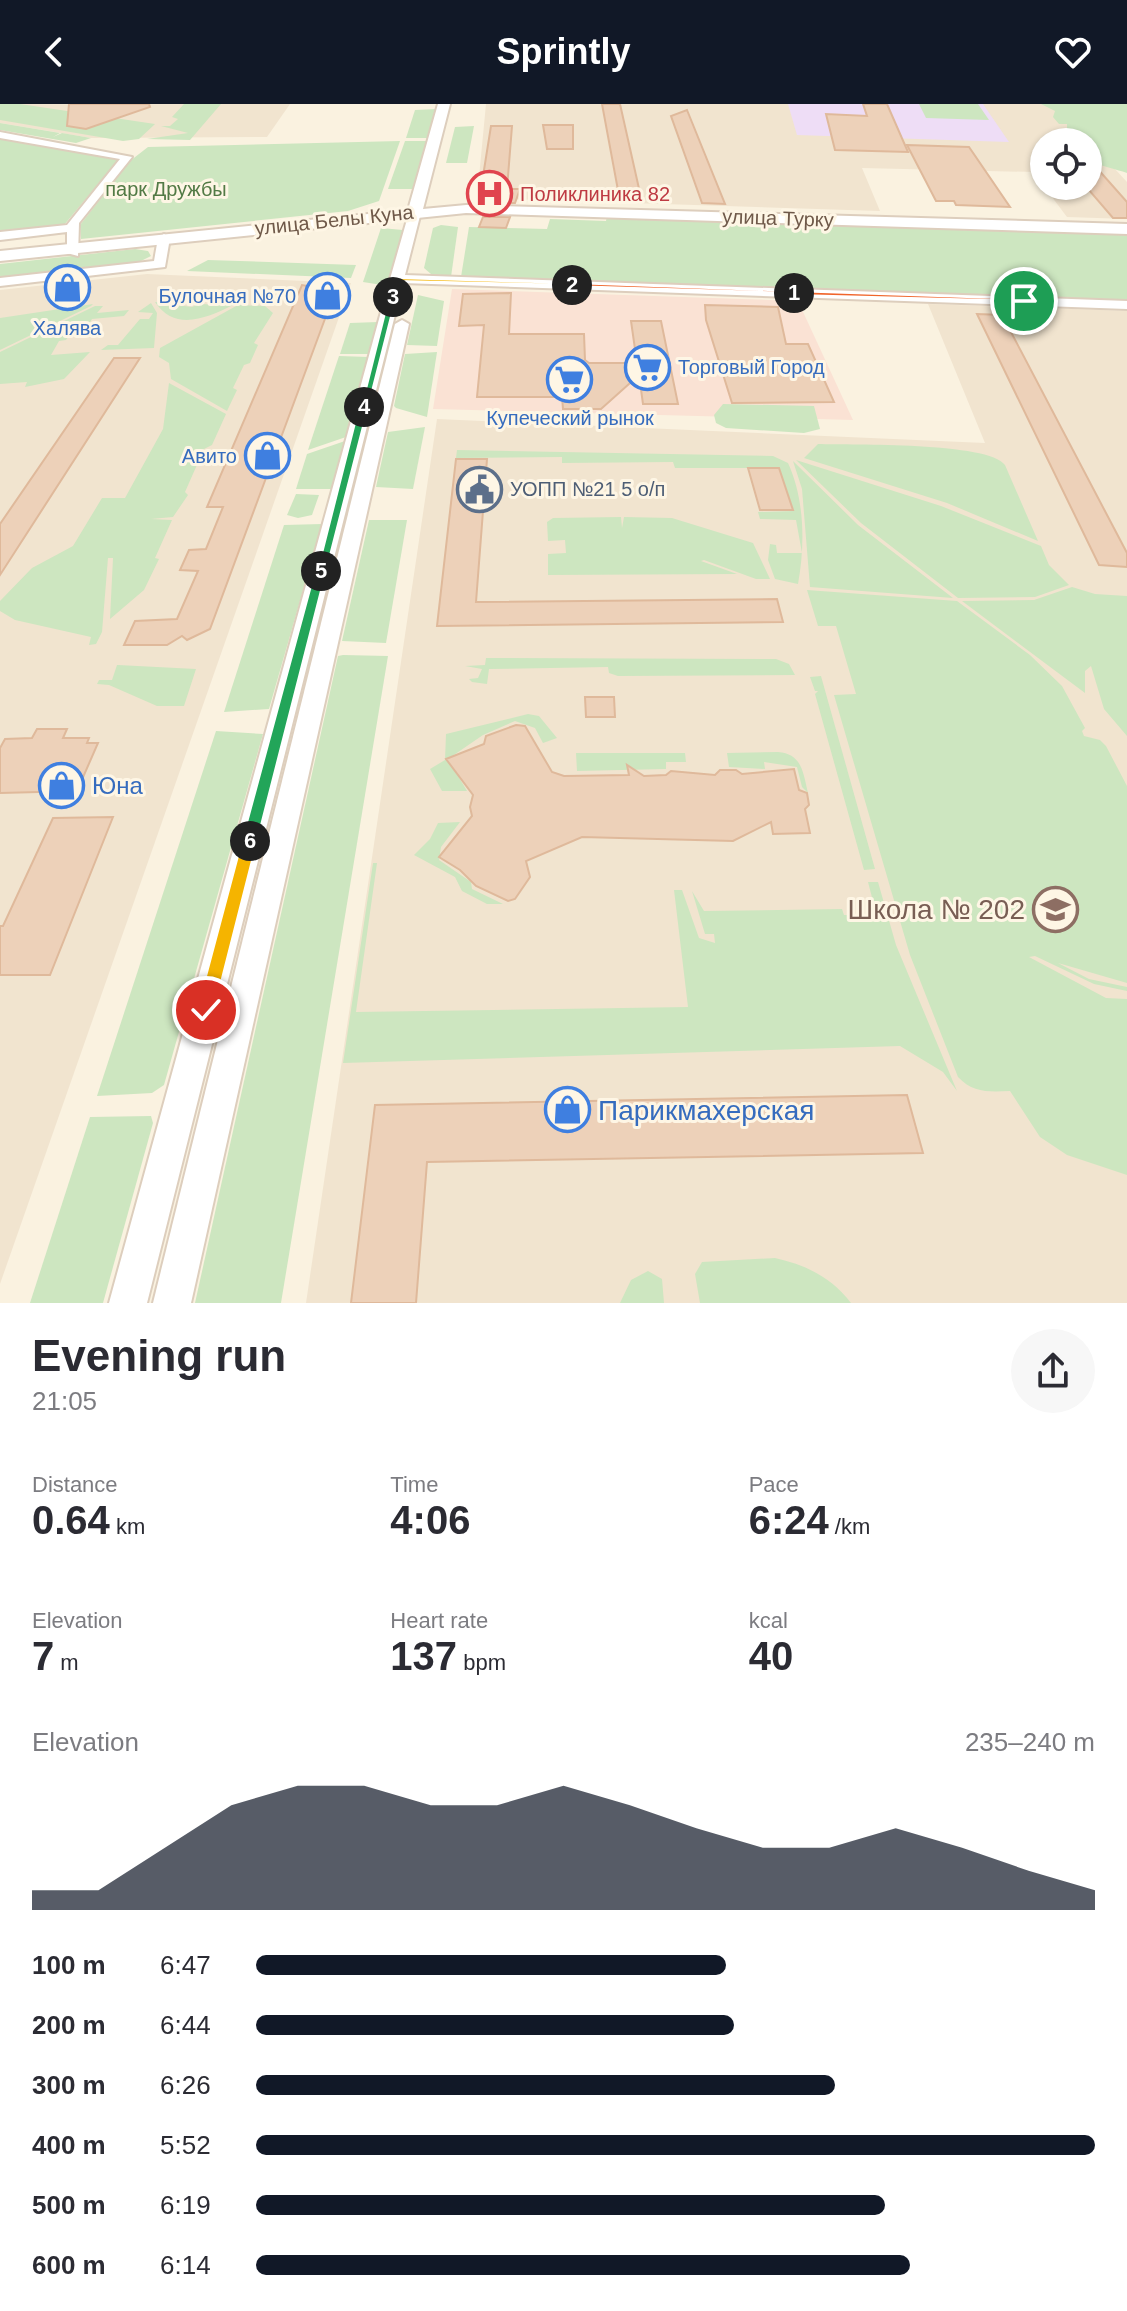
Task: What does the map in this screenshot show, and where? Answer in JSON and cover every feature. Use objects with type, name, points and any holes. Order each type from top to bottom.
[{"type":"street","points":[[172,1303],[444,104]]},
{"type":"street","points":[[419,213],[454,104]]},
{"type":"street","points":[[0,135],[127,157],[71,228],[0,236]]},
{"type":"street","name":"улица Турку","points":[[419,213],[497,209],[1127,229]]},
{"type":"street","name":"улица Белы Куна","points":[[0,258],[419,213]]},
{"type":"street","points":[[71,228],[74,250]]},
{"type":"street","points":[[0,282],[160,264],[163,241]]},
{"type":"street","points":[[405,279],[1127,305]]},
{"type":"street","points":[[128,1303],[405,279]]},
{"type":"shaded area","points":[[0,104],[290,104],[267,137],[91,138],[0,123]]},
{"type":"shaded area","points":[[486,104],[1055,104],[1077,128],[1030,128],[1030,172],[862,168],[880,211],[477,198]]},
{"type":"shaded area","points":[[788,104],[983,104],[1009,142],[797,135]]},
{"type":"shaded area","points":[[1102,155],[1127,182],[1127,219],[1067,217],[1054,200],[1102,200]]},
{"type":"shaded area","points":[[147,274],[351,283],[0,1284],[0,290]]},
{"type":"shaded area","points":[[452,289],[798,301],[853,420],[433,409]]},
{"type":"shaded area","points":[[928,304],[1127,311],[1127,1303],[306,1303],[437,419],[985,443]]},
{"type":"green space","points":[[0,104],[20,104],[155,124],[139,139],[123,141],[0,120]]},
{"type":"green space","points":[[184,104],[221,104],[190,140],[147,139],[188,133],[161,126],[170,126],[178,119],[172,117]]},
{"type":"green space","points":[[919,104],[978,104],[989,120],[926,118]]},
{"type":"green space","points":[[1041,104],[1127,104],[1127,173],[1102,165],[1102,128],[1067,128],[1067,124],[1059,124],[1053,117],[1055,111]]},
{"type":"green space","points":[[437,109],[428,138],[406,138],[415,110]]},
{"type":"green space","points":[[0,123],[60,133],[53,137],[62,133],[91,138],[76,143],[0,130]]},
{"type":"green space","points":[[474,126],[467,163],[446,163],[455,127]]},
{"type":"green space","name":"парк Дружбы","points":[[0,137],[119,159],[64,225],[0,234]]},
{"type":"green space","name":"парк Дружбы","points":[[400,141],[379,201],[348,211],[81,239],[80,225],[130,161],[148,147]]},
{"type":"green space","points":[[405,141],[427,141],[413,189],[388,189]]},
{"type":"green space","points":[[607,216],[1127,233],[1127,302],[461,277],[469,227],[547,229],[550,219],[606,221]]},
{"type":"green space","points":[[441,225],[458,227],[451,277],[431,274],[424,268],[433,228]]},
{"type":"green space","points":[[381,228],[403,230],[388,286],[363,282]]},
{"type":"green space","points":[[135,249],[148,251],[151,256],[135,264],[0,279],[0,264]]},
{"type":"green space","points":[[208,260],[356,265],[351,278],[187,271]]},
{"type":"green space","points":[[418,295],[444,301],[437,346],[407,345]]},
{"type":"green space","points":[[155,302],[192,307],[198,304],[233,305],[202,318],[182,320],[163,311]]},
{"type":"green space","points":[[151,303],[157,313],[154,348],[101,350],[108,345],[118,345],[140,319],[149,319],[153,313],[138,312]]},
{"type":"green space","points":[[93,304],[91,306],[0,350],[0,318]]},
{"type":"green space","points":[[238,305],[265,306],[273,313],[254,343],[258,345],[233,388],[237,390],[227,411],[171,379],[169,363],[159,357],[160,348]]},
{"type":"green space","points":[[95,306],[103,306],[97,313],[129,310],[124,316],[92,319],[89,324],[77,325],[66,340],[59,341],[51,355],[90,352],[64,379],[25,387],[27,382],[0,384],[0,352]]},
{"type":"green space","points":[[378,322],[369,354],[340,354],[350,323]]},
{"type":"green space","points":[[437,352],[427,417],[396,408],[405,354]]},
{"type":"green space","points":[[339,356],[369,357],[346,437],[308,450]]},
{"type":"green space","points":[[169,383],[226,414],[212,445],[204,449],[185,492],[188,495],[173,517],[151,519],[172,520],[155,558],[159,559],[144,590],[110,619],[113,558],[108,558],[102,632],[96,644],[89,645],[91,637],[15,620],[0,611],[0,601],[32,568],[73,546],[102,498],[125,498],[163,429]]},
{"type":"green space","points":[[723,404],[814,406],[820,429],[804,433],[726,428],[716,423],[714,415]]},
{"type":"green space","points":[[425,427],[413,489],[376,487],[388,432]]},
{"type":"green space","points":[[345,441],[331,489],[296,489],[307,454]]},
{"type":"green space","points":[[818,444],[948,449],[994,458],[1005,465],[1038,541],[947,503],[804,458]]},
{"type":"green space","points":[[457,450],[773,456],[788,463],[794,477],[802,523],[802,552],[796,520],[760,519],[758,512],[794,511],[779,468],[675,468],[673,462],[562,463],[562,457],[456,458]]},
{"type":"green space","points":[[796,460],[941,506],[1041,546],[1049,565],[1069,585],[1035,597],[958,598],[861,523]]},
{"type":"green space","points":[[793,461],[858,525],[953,598],[810,587],[802,489]]},
{"type":"green space","points":[[296,494],[319,495],[312,515],[298,518],[287,515]]},
{"type":"green space","points":[[621,517],[622,528],[624,517],[672,518],[753,543],[770,579],[756,579],[704,560],[701,561],[737,574],[548,575],[548,554],[566,553],[565,540],[548,541],[547,522],[553,518]]},
{"type":"green space","points":[[369,520],[407,520],[386,643],[342,641]]},
{"type":"green space","points":[[322,524],[269,709],[224,712],[284,525]]},
{"type":"green space","points":[[770,544],[776,545],[777,553],[802,553],[798,584],[775,579],[768,560]]},
{"type":"green space","points":[[1072,587],[1095,594],[1127,596],[1127,736],[1104,709],[1091,666],[1085,671],[1085,693],[962,601],[1034,600]]},
{"type":"green space","points":[[807,590],[957,601],[1030,655],[1062,686],[1085,728],[1082,731],[1084,736],[1100,740],[1106,746],[1127,786],[1127,983],[1058,963],[1089,979],[1127,987],[1127,991],[1094,984],[1035,956],[1029,957],[1106,998],[1127,999],[1127,1175],[1067,1155],[1040,1137],[1010,1091],[976,1089],[958,1077],[910,955],[834,695],[856,694],[836,626],[818,626]]},
{"type":"green space","points":[[338,656],[388,656],[281,1303],[195,1303]]},
{"type":"green space","points":[[486,658],[776,659],[789,664],[795,675],[618,676],[609,673],[608,667],[489,669],[487,684],[472,682],[469,679],[478,678],[482,669],[465,666],[485,665]]},
{"type":"green space","points":[[117,665],[196,669],[184,706],[157,706],[109,685],[97,684],[99,680],[112,680]]},
{"type":"green space","points":[[821,676],[875,869],[864,870],[815,694],[818,691],[815,691],[810,677]]},
{"type":"green space","points":[[528,714],[539,716],[557,738],[543,743],[535,728],[515,721],[483,735],[448,759],[467,791],[442,791],[430,769],[445,760],[446,734]]},
{"type":"green space","points":[[216,731],[263,734],[164,1085],[152,1093],[97,1096]]},
{"type":"green space","points":[[778,752],[797,760],[808,793],[802,787],[797,767],[764,762],[765,769],[729,767],[727,753]]},
{"type":"green space","points":[[576,753],[685,753],[686,762],[666,762],[666,769],[577,771]]},
{"type":"green space","points":[[460,822],[441,847],[439,860],[471,882],[472,889],[503,904],[487,904],[462,891],[455,877],[414,855],[430,839],[438,823]]},
{"type":"green space","points":[[373,863],[377,863],[356,1012],[688,1007],[674,890],[682,890],[699,938],[715,943],[714,934],[705,934],[692,891],[704,911],[842,909],[844,915],[872,915],[875,909],[868,882],[878,882],[896,945],[957,1091],[943,1072],[900,1046],[343,1063]]},
{"type":"green space","points":[[151,1116],[153,1123],[103,1303],[30,1303],[90,1117]]},
{"type":"green space","points":[[775,1258],[817,1273],[851,1303],[700,1303],[695,1274],[702,1262]]},
{"type":"green space","points":[[648,1271],[662,1279],[664,1303],[620,1303],[631,1280]]},
{"type":"building","points":[[69,104],[149,104],[150,107],[86,129],[67,126]]},
{"type":"building","points":[[602,104],[620,104],[642,202],[620,201]]},
{"type":"building","points":[[863,104],[887,104],[908,152],[835,150],[826,114],[867,116]]},
{"type":"building","points":[[687,110],[725,204],[702,203],[671,116]]},
{"type":"building","points":[[543,125],[573,125],[573,149],[547,149]]},
{"type":"building","points":[[491,126],[512,126],[507,189],[520,189],[515,203],[489,203],[490,200],[480,195]]},
{"type":"building","points":[[907,145],[969,147],[1010,207],[936,201]]},
{"type":"building","points":[[1102,174],[1127,202],[1127,218],[1113,218],[1097,200],[1102,200]]},
{"type":"building","points":[[483,217],[510,217],[506,228],[479,227]]},
{"type":"building","points":[[339,281],[210,629],[187,640],[182,636],[167,645],[124,645],[135,621],[177,619],[198,571],[180,570],[189,550],[206,549],[223,507],[207,507],[302,285],[320,288]]},
{"type":"building","points":[[511,293],[509,334],[584,334],[585,360],[589,363],[637,363],[631,321],[661,321],[678,404],[643,404],[639,375],[601,409],[563,409],[562,397],[477,397],[484,325],[459,326],[463,294]]},
{"type":"building","points":[[705,305],[778,307],[786,344],[808,344],[834,402],[732,403],[706,320]]},
{"type":"building","points":[[977,314],[1002,315],[1127,553],[1127,567],[1099,565]]},
{"type":"building","points":[[114,358],[140,358],[0,575],[0,524]]},
{"type":"building","points":[[456,459],[487,459],[476,602],[777,599],[783,622],[437,626]]},
{"type":"building","points":[[748,468],[779,468],[793,510],[760,510]]},
{"type":"building","points":[[585,697],[614,697],[615,717],[586,717]]},
{"type":"building","points":[[516,725],[525,726],[552,772],[564,776],[629,775],[627,765],[644,776],[666,775],[671,771],[715,775],[720,770],[736,770],[742,774],[794,769],[799,790],[807,793],[809,805],[805,809],[810,833],[773,834],[771,822],[733,841],[582,837],[526,861],[530,877],[515,899],[508,901],[476,886],[460,870],[439,857],[472,816],[470,807],[473,795],[446,759],[484,744],[486,736]]},
{"type":"building","points":[[37,729],[67,729],[63,738],[89,738],[87,743],[98,743],[77,791],[0,793],[0,748],[5,739],[32,738]]},
{"type":"building","points":[[113,817],[50,975],[0,975],[0,926],[3,926],[53,818]]},
{"type":"building","points":[[907,1095],[923,1153],[427,1162],[416,1303],[351,1303],[375,1105]]},
{"type":"place","name":"Поликлиника 82","points":[[489,194]]},
{"type":"place","name":"Халява","points":[[67,288]]},
{"type":"place","name":"Булочная №70","points":[[327,296]]},
{"type":"place","name":"Торговый Город","points":[[647,367]]},
{"type":"place","name":"Купеческий рынок","points":[[570,379]]},
{"type":"place","name":"Авито","points":[[268,456]]},
{"type":"place","name":"УОПП №21 5 о/п","points":[[479,489]]},
{"type":"place","name":"Юна","points":[[61,786]]},
{"type":"place","name":"Школа № 202","points":[[1056,909]]},
{"type":"place","name":"Парикмахерская","points":[[567,1110]]},
{"type":"route","points":[[206,1010],[397,279],[1024,301]]}]
